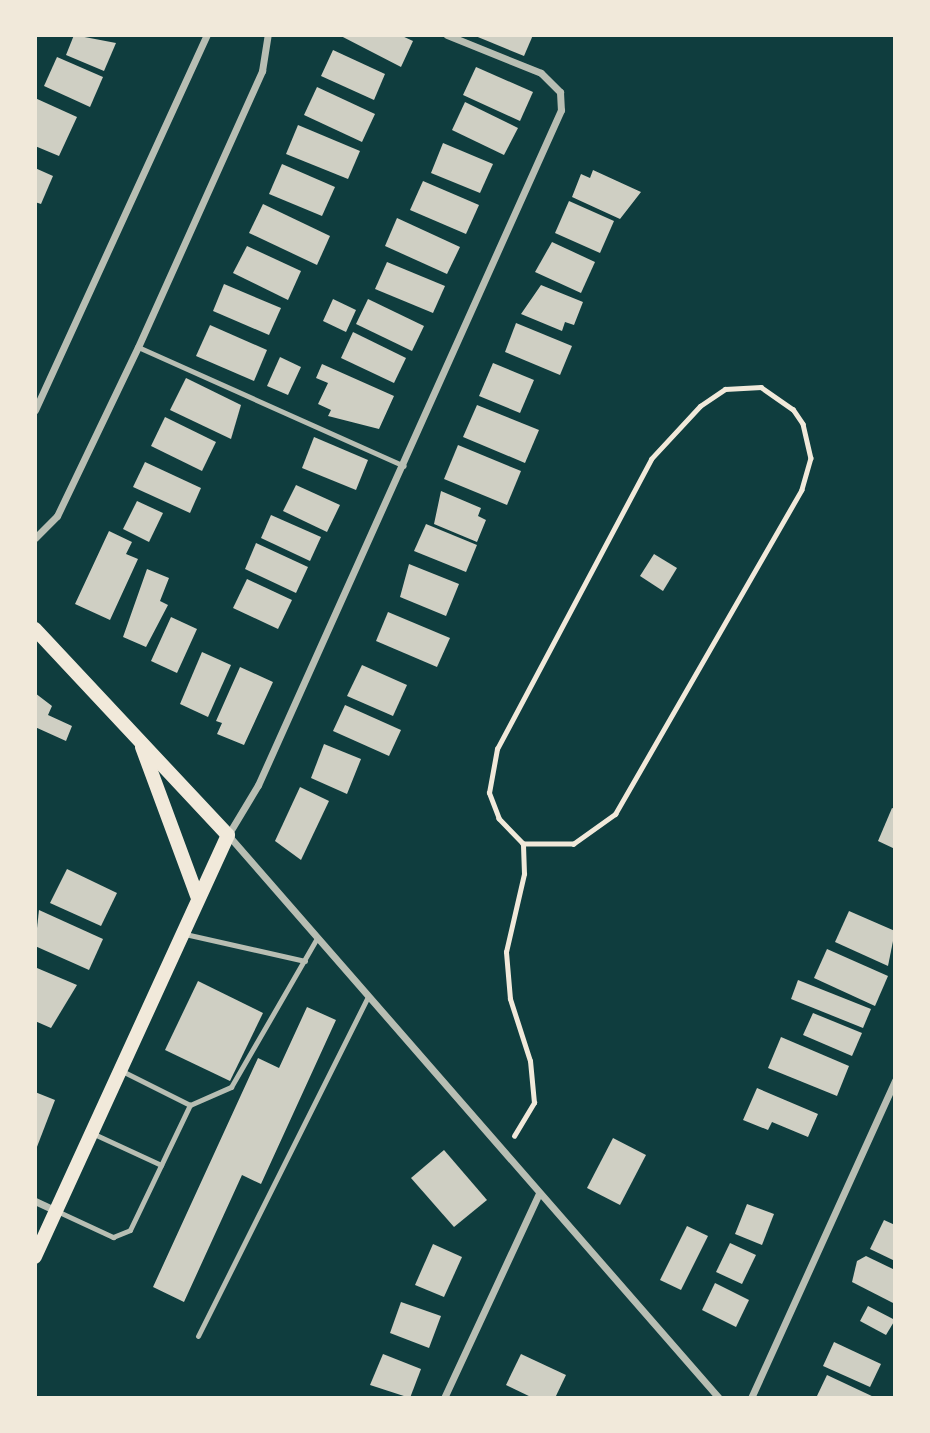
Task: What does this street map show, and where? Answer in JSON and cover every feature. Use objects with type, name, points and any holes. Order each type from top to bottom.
[{"type":"main road","points":[[35,629],[228,835],[197,897],[35,1257]]},
{"type":"main road","points":[[140,741],[197,897]]},
{"type":"street","points":[[35,410],[207,35]]},
{"type":"street","points":[[35,538],[57,516],[138,347],[262,71],[268,35]]},
{"type":"street","points":[[447,35],[541,74],[560,92],[561,110],[404,466],[258,785],[228,835],[719,1398]]},
{"type":"street","points":[[751,1398],[895,1080]]},
{"type":"street","points":[[444,1398],[539,1193]]},
{"type":"street","points":[[35,1200],[56,1210]]},
{"type":"lane","points":[[138,347],[404,466]]},
{"type":"lane","points":[[181,934],[305,961]]},
{"type":"lane","points":[[56,1210],[122,1236],[190,1105],[237,1081],[317,938]]},
{"type":"lane","points":[[198,1336],[368,997]]},
{"type":"lane","points":[[120,1070],[190,1105]]},
{"type":"lane","points":[[91,1133],[161,1165]]},
{"type":"path","points":[[504,1152],[534,1103],[530,1061],[510,999],[506,952],[524,874],[523,844],[499,819],[489,793],[497,749],[651,459],[717,395],[761,387],[793,409],[803,424],[811,458],[802,490],[616,814],[575,844],[523,844]]},
{"type":"building","points":[[74,35],[116,43],[104,71],[66,55]]},
{"type":"building","points":[[339,35],[400,35],[413,41],[401,67]]},
{"type":"building","points":[[473,35],[533,35],[524,56]]},
{"type":"building","points":[[333,50],[385,74],[374,100],[321,76]]},
{"type":"building","points":[[57,57],[103,77],[90,107],[44,86]]},
{"type":"building","points":[[476,67],[533,92],[520,121],[463,95]]},
{"type":"building","points":[[317,87],[375,114],[362,142],[304,115]]},
{"type":"building","points":[[35,98],[77,117],[59,156],[35,146]]},
{"type":"building","points":[[465,102],[518,128],[504,155],[452,130]]},
{"type":"building","points":[[298,125],[360,151],[348,179],[286,154]]},
{"type":"building","points":[[443,143],[493,164],[480,193],[431,173]]},
{"type":"building","points":[[282,164],[335,187],[322,216],[269,194]]},
{"type":"building","points":[[35,168],[53,176],[41,204],[35,202]]},
{"type":"building","points":[[593,170],[641,192],[620,219],[572,197],[581,174],[590,178]]},
{"type":"building","points":[[423,181],[479,205],[466,234],[410,210]]},
{"type":"building","points":[[569,201],[614,221],[600,253],[555,233]]},
{"type":"building","points":[[263,204],[330,236],[317,265],[249,233]]},
{"type":"building","points":[[397,218],[460,247],[447,274],[385,246]]},
{"type":"building","points":[[552,242],[595,262],[581,293],[535,272]]},
{"type":"building","points":[[247,246],[301,271],[288,300],[233,273]]},
{"type":"building","points":[[387,262],[445,286],[433,313],[375,289]]},
{"type":"building","points":[[224,284],[281,308],[269,335],[213,311]]},
{"type":"building","points":[[541,285],[583,302],[574,325],[565,322],[562,331],[521,314]]},
{"type":"building","points":[[333,299],[356,310],[346,332],[323,321]]},
{"type":"building","points":[[368,299],[424,326],[412,351],[356,324]]},
{"type":"building","points":[[516,323],[572,346],[560,375],[505,352]]},
{"type":"building","points":[[210,325],[267,350],[254,381],[196,356]]},
{"type":"building","points":[[353,332],[406,358],[394,383],[341,358]]},
{"type":"building","points":[[280,357],[301,367],[288,395],[267,386]]},
{"type":"building","points":[[493,363],[534,380],[520,413],[479,396]]},
{"type":"building","points":[[322,364],[394,396],[379,429],[328,416],[331,410],[318,404],[328,383],[316,378]]},
{"type":"building","points":[[186,378],[241,405],[231,439],[170,410]]},
{"type":"building","points":[[477,405],[539,430],[525,463],[463,437]]},
{"type":"building","points":[[165,417],[216,442],[202,471],[151,446]]},
{"type":"building","points":[[314,437],[368,460],[356,490],[302,468]]},
{"type":"building","points":[[458,445],[521,471],[507,505],[444,479]]},
{"type":"building","points":[[145,462],[201,488],[190,513],[133,487]]},
{"type":"building","points":[[296,485],[340,505],[327,532],[283,511]]},
{"type":"building","points":[[441,491],[481,508],[478,516],[486,520],[477,542],[434,524]]},
{"type":"building","points":[[137,501],[163,513],[149,542],[123,529]]},
{"type":"building","points":[[271,515],[321,537],[310,561],[261,538]]},
{"type":"building","points":[[426,524],[477,545],[466,572],[414,551]]},
{"type":"building","points":[[109,531],[132,542],[126,554],[138,559],[110,620],[75,604]]},
{"type":"building","points":[[256,543],[308,567],[296,593],[245,569]]},
{"type":"building","points":[[654,554],[677,568],[663,591],[640,576]]},
{"type":"building","points":[[409,564],[459,584],[446,616],[400,597]]},
{"type":"building","points":[[147,569],[169,578],[160,601],[168,605],[146,647],[123,637]]},
{"type":"building","points":[[247,579],[292,600],[278,629],[233,608]]},
{"type":"building","points":[[388,612],[450,638],[437,667],[376,641]]},
{"type":"building","points":[[171,617],[197,629],[177,673],[151,661]]},
{"type":"building","points":[[202,652],[231,665],[208,717],[180,704]]},
{"type":"building","points":[[362,665],[407,685],[393,716],[347,696]]},
{"type":"building","points":[[240,667],[273,682],[244,745],[217,734],[222,723],[216,721]]},
{"type":"building","points":[[35,693],[52,706],[48,715],[72,726],[66,741],[35,727]]},
{"type":"building","points":[[345,705],[401,730],[389,756],[333,731]]},
{"type":"building","points":[[324,744],[361,759],[347,794],[311,778]]},
{"type":"building","points":[[300,787],[329,801],[301,860],[275,841]]},
{"type":"building","points":[[892,808],[895,809],[895,849],[878,841]]},
{"type":"building","points":[[67,869],[117,893],[101,926],[50,903]]},
{"type":"building","points":[[39,910],[103,939],[89,970],[35,946]]},
{"type":"building","points":[[849,911],[895,931],[888,966],[835,942]]},
{"type":"building","points":[[827,949],[888,976],[875,1006],[814,978]]},
{"type":"building","points":[[37,968],[77,985],[51,1028],[35,1021]]},
{"type":"building","points":[[798,980],[871,1009],[863,1028],[791,999]]},
{"type":"building","points":[[198,981],[263,1013],[230,1081],[165,1050]]},
{"type":"building","points":[[307,1007],[336,1020],[261,1184],[242,1175],[184,1302],[153,1287],[258,1058],[279,1068]]},
{"type":"building","points":[[813,1013],[862,1033],[852,1056],[803,1035]]},
{"type":"building","points":[[781,1037],[849,1066],[837,1096],[768,1068]]},
{"type":"building","points":[[757,1088],[818,1114],[808,1137],[772,1122],[768,1130],[743,1120]]},
{"type":"building","points":[[35,1092],[55,1100],[35,1152]]},
{"type":"building","points":[[613,1138],[646,1155],[620,1205],[587,1188]]},
{"type":"building","points":[[444,1150],[487,1200],[454,1227],[411,1178]]},
{"type":"building","points":[[747,1204],[774,1214],[762,1245],[735,1234]]},
{"type":"building","points":[[884,1220],[895,1225],[895,1261],[870,1249]]},
{"type":"building","points":[[687,1226],[708,1236],[681,1290],[660,1280]]},
{"type":"building","points":[[730,1243],[756,1255],[742,1284],[716,1272]]},
{"type":"building","points":[[433,1244],[462,1257],[444,1297],[415,1285]]},
{"type":"building","points":[[866,1256],[895,1270],[895,1304],[852,1282],[857,1261]]},
{"type":"building","points":[[715,1283],[749,1300],[736,1327],[702,1310]]},
{"type":"building","points":[[401,1302],[441,1316],[429,1348],[390,1333]]},
{"type":"building","points":[[868,1306],[895,1320],[886,1335],[860,1321]]},
{"type":"building","points":[[834,1342],[881,1364],[870,1387],[823,1366]]},
{"type":"building","points":[[383,1354],[421,1369],[410,1398],[370,1385]]},
{"type":"building","points":[[521,1354],[566,1375],[555,1398],[533,1398],[506,1385]]},
{"type":"building","points":[[827,1375],[876,1398],[816,1398]]}]
